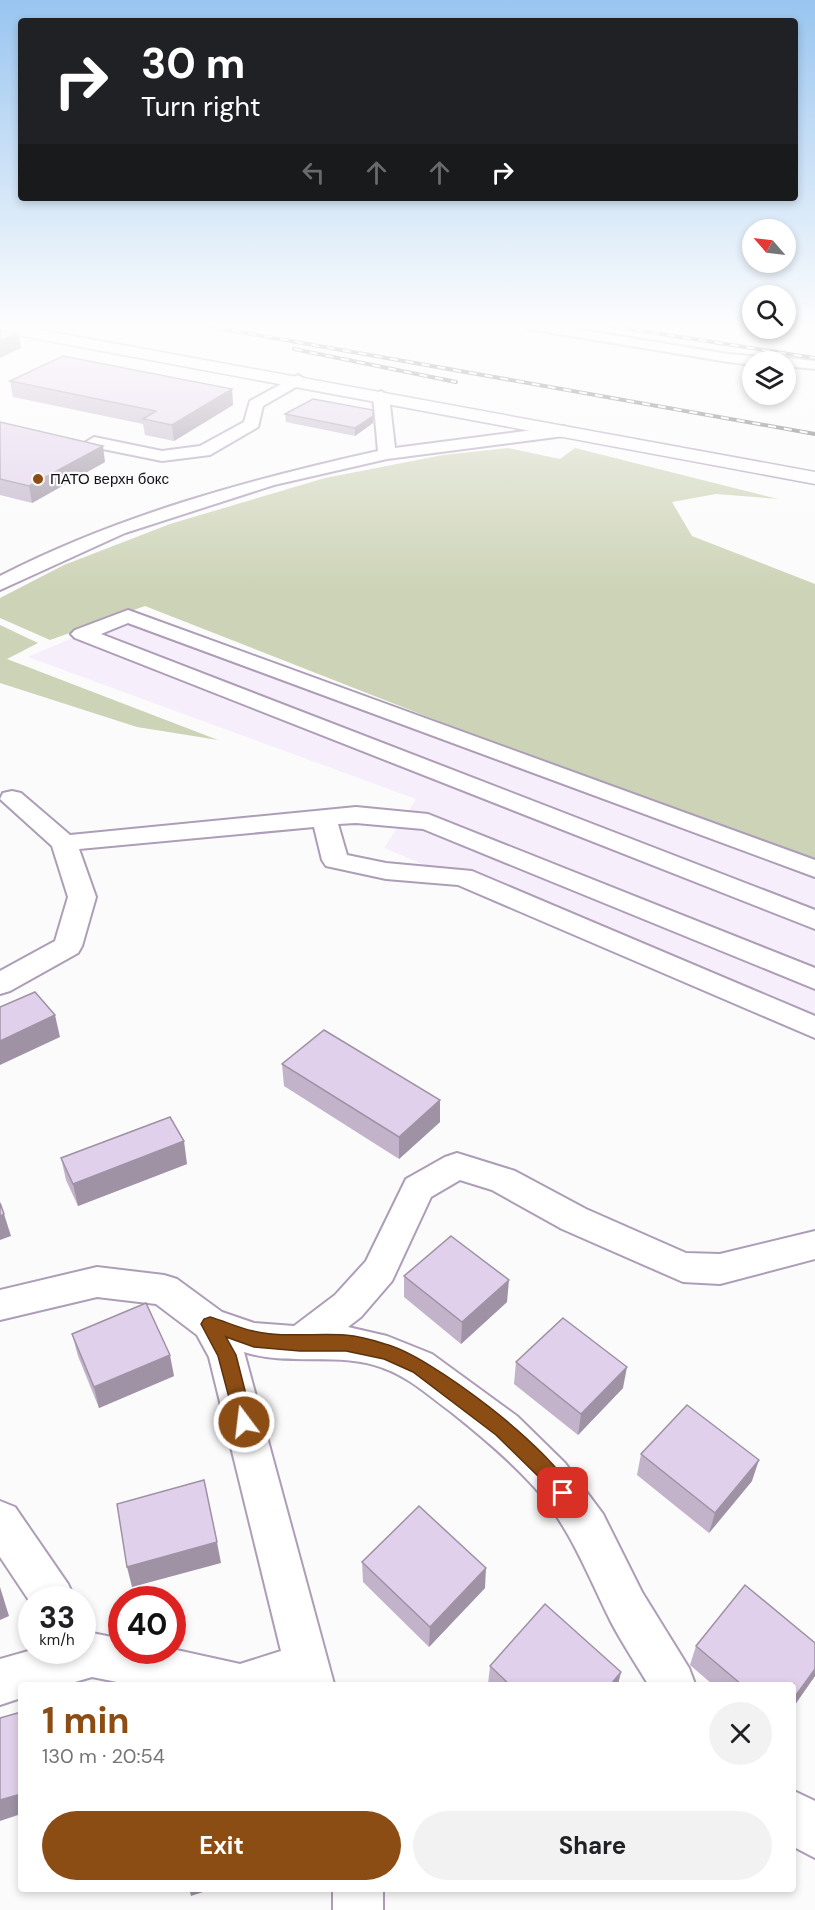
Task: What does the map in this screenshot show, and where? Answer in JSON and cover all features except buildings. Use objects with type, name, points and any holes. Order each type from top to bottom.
[{"type":"main road","points":[[476,414],[815,478]]},
{"type":"street","points":[[94,442],[162,456],[204,451],[252,424],[254,414]]},
{"type":"street","points":[[383,414],[387,454]]},
{"type":"street","points":[[494,440],[507,428],[496,418]]},
{"type":"street","points":[[0,584],[46,560],[118,529],[269,481],[387,454],[564,431]]},
{"type":"street","points":[[815,869],[128,616],[82,634],[815,920]]},
{"type":"street","points":[[0,984],[68,946],[82,897],[64,843],[12,798]]},
{"type":"street","points":[[64,843],[356,815],[428,822],[815,979]]},
{"type":"street","points":[[324,818],[335,860],[386,871],[463,876],[815,1028]]},
{"type":"street","points":[[300,1343],[348,1306],[379,1271],[418,1188],[457,1166],[503,1180],[574,1219],[684,1267],[720,1269],[815,1245]]},
{"type":"street","points":[[0,1305],[97,1282],[164,1290],[210,1324],[254,1339],[300,1343],[346,1343],[387,1352],[419,1366],[503,1429],[551,1476],[588,1528],[627,1606],[672,1682]]},
{"type":"street","points":[[210,1324],[227,1355],[309,1675],[262,1682]]},
{"type":"street","points":[[0,1521],[44,1586]]},
{"type":"street","points":[[96,1650],[225,1682]]},
{"type":"street","points":[[0,1682],[46,1664]]},
{"type":"street","points":[[796,1817],[815,1834]]},
{"type":"street","points":[[358,1892],[358,1910]]},
{"type":"shaded area","points":[[119,618],[815,876],[815,1028],[384,848],[416,799],[28,657]]},
{"type":"green space","points":[[508,448],[560,459],[575,448],[778,499],[716,494],[672,502],[692,536],[815,584],[815,869],[145,606],[50,640],[0,618],[0,598],[64,565],[170,524],[325,478],[443,455]]},
{"type":"green space","points":[[0,625],[38,643],[7,659],[218,740],[137,727],[0,683]]},
{"type":"railway","points":[[703,414],[815,434]]},
{"type":"place","name":"ПАТО верхн бокс","points":[[38,479]]},
{"type":"route","points":[[244,1422],[227,1355],[210,1324],[254,1339],[300,1343],[346,1343],[387,1352],[419,1366],[503,1429],[551,1476],[563,1493]]}]
